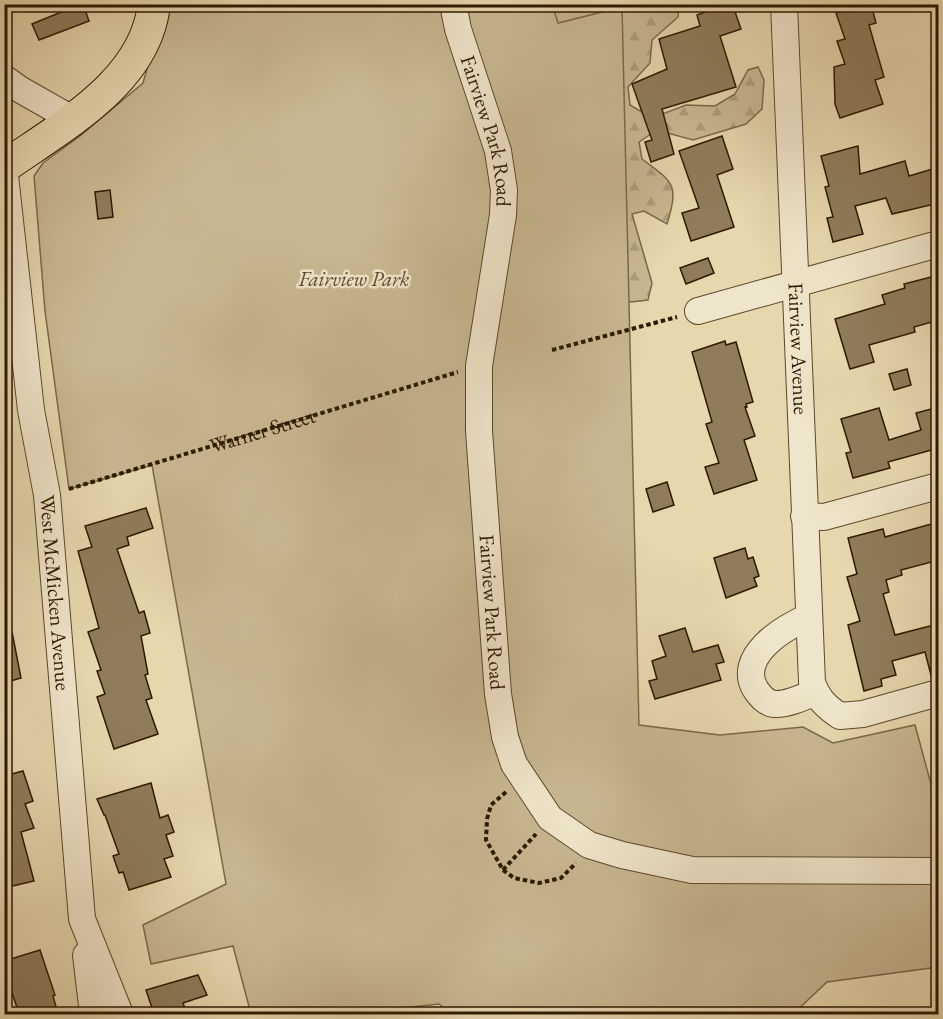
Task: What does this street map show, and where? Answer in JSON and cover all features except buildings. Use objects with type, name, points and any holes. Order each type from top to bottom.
[{"type":"main road","points":[[4,167],[97,101],[125,72],[141,50],[154,4]]},
{"type":"street","name":"Fairview Park Road","points":[[453,4],[458,29],[498,151],[504,190],[503,216],[479,366],[479,430],[498,694],[505,737],[521,777],[550,818],[590,845],[622,855],[692,870],[939,872]]},
{"type":"street","name":"Fairview Avenue","points":[[784,4],[804,516],[812,682],[815,692]]},
{"type":"street","points":[[4,78],[72,119]]},
{"type":"street","name":"West McMicken Avenue","points":[[4,167],[9,247],[31,410],[47,495],[82,920],[120,1014]]},
{"type":"street","points":[[698,311],[939,244]]},
{"type":"street","points":[[804,516],[824,517],[939,486]]},
{"type":"street","points":[[809,617],[792,623],[770,640],[756,657],[750,670],[753,685],[762,699],[775,704],[800,699],[815,692],[832,711],[840,716],[849,716],[939,693]]},
{"type":"street","points":[[82,920],[93,1014]]},
{"type":"path","points":[[552,350],[698,311]]},
{"type":"path","name":"Warner Street","points":[[47,495],[479,366]]},
{"type":"path","points":[[521,777],[491,805],[487,819],[486,840],[503,870],[514,878],[539,883],[561,878],[579,861],[590,845]]},
{"type":"path","points":[[503,870],[529,842]]},
{"type":"green space","name":"Fairview Park","points":[[552,4],[558,23],[622,7],[639,725],[720,735],[803,727],[833,743],[915,725],[938,810],[938,967],[827,982],[793,1014],[451,1014],[439,1004],[346,1014],[251,1014],[233,946],[151,964],[143,925],[226,884],[152,465],[69,489],[45,311],[34,176],[43,163],[80,136],[143,83],[165,5]]},
{"type":"green space","points":[[471,5],[679,5],[678,17],[652,40],[650,63],[628,87],[630,105],[652,118],[686,105],[715,106],[735,94],[748,70],[758,67],[764,80],[762,109],[746,124],[693,140],[657,130],[639,142],[642,159],[667,180],[673,192],[667,224],[644,211],[632,214],[652,283],[648,300],[631,302],[594,292]]}]
